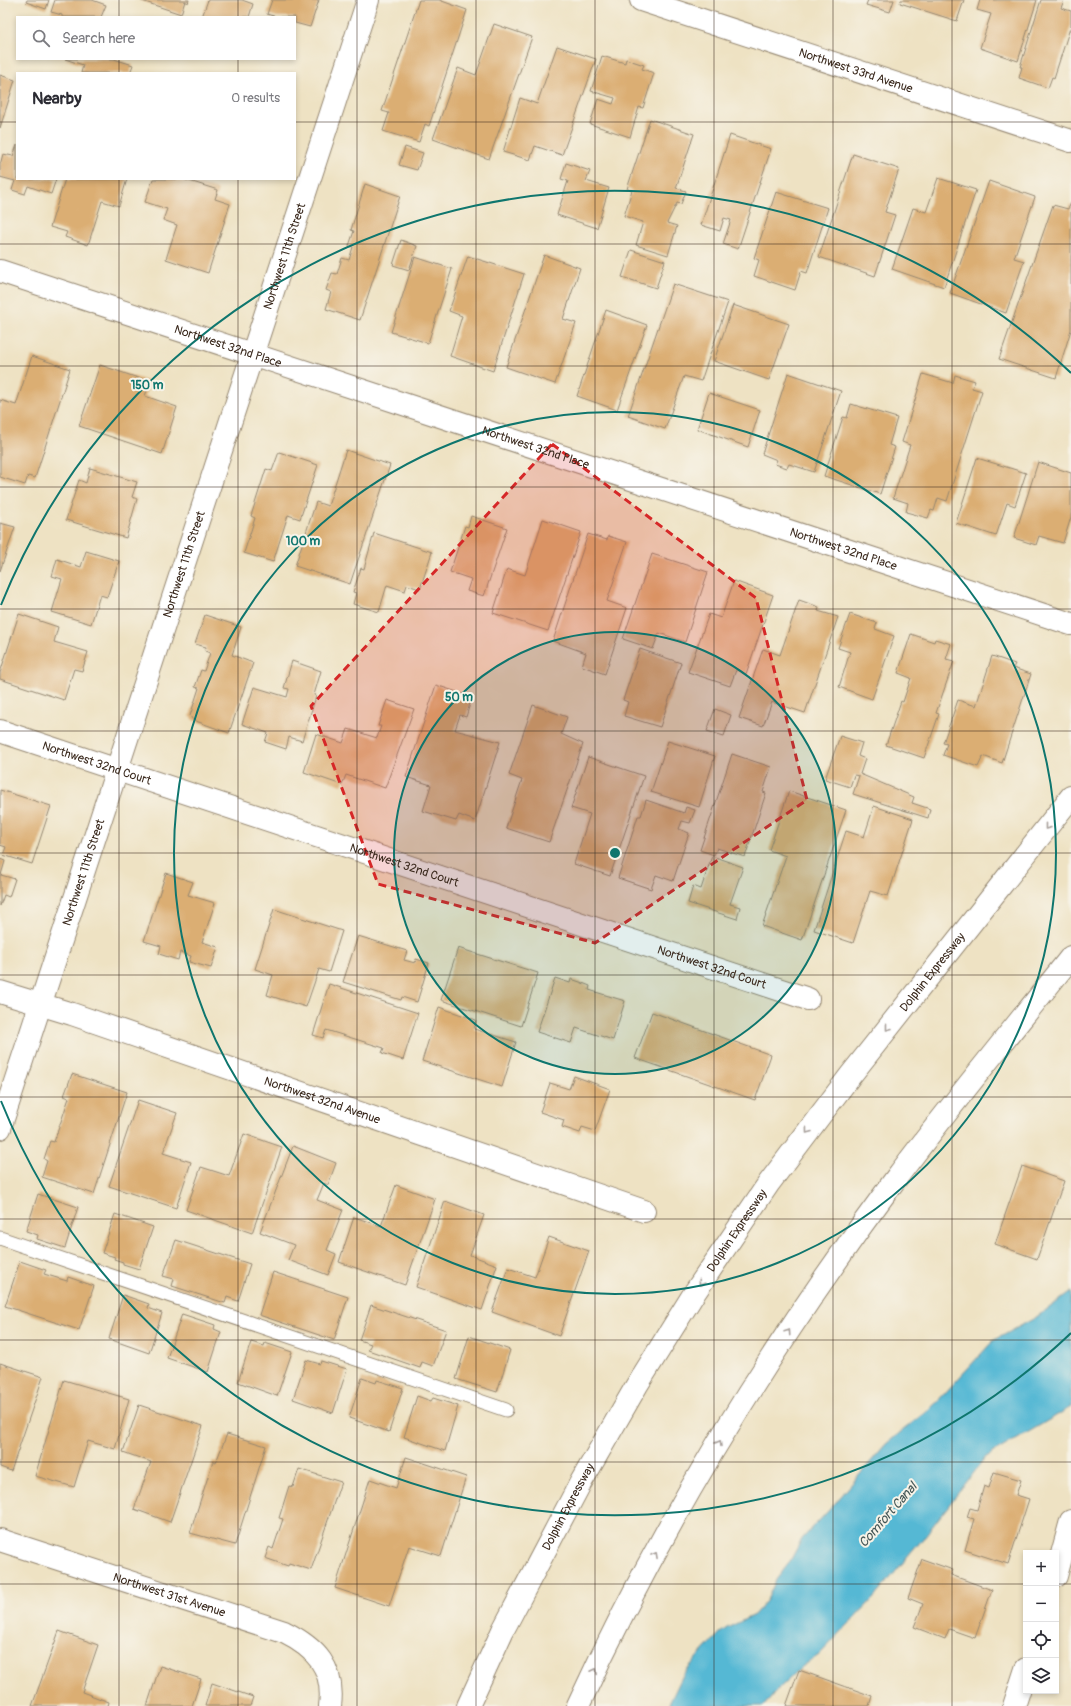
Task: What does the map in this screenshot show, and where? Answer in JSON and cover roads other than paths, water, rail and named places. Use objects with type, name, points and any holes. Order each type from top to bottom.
[{"type":"main road","name":"Northwest 11th Street","points":[[0,1128],[368,0]]},
{"type":"main road","name":"Northwest 33rd Avenue","points":[[641,0],[1071,141]]},
{"type":"main road","name":"Northwest 32nd Place","points":[[0,271],[1071,624]]},
{"type":"main road","name":"Northwest 32nd Court","points":[[0,731],[808,999]]},
{"type":"main road","name":"Dolphin Expressway","points":[[468,1706],[503,1630],[580,1482],[637,1385],[699,1286],[769,1183],[850,1076],[1071,797]]},
{"type":"main road","points":[[578,1706],[637,1587],[673,1522],[773,1355],[835,1263],[898,1176],[1071,957]]},
{"type":"main road","name":"Northwest 32nd Avenue","points":[[0,992],[72,1014],[644,1211]]},
{"type":"main road","points":[[1059,1565],[1071,1521]]},
{"type":"main road","name":"Northwest 31st Avenue","points":[[0,1540],[284,1632],[310,1648],[327,1670],[330,1682],[330,1706]]},
{"type":"main road","points":[[1014,1706],[1023,1678]]},
{"type":"lane","points":[[0,1238],[506,1410]]},
{"type":"water","name":"Comfort Canal","points":[[1071,1292],[1071,1407],[986,1457],[921,1541],[872,1600],[819,1655],[803,1666],[773,1694],[764,1706],[668,1706],[684,1673],[720,1633],[754,1615],[767,1600],[776,1580],[789,1563],[802,1539],[886,1444],[934,1405],[993,1341],[1035,1318]]}]
